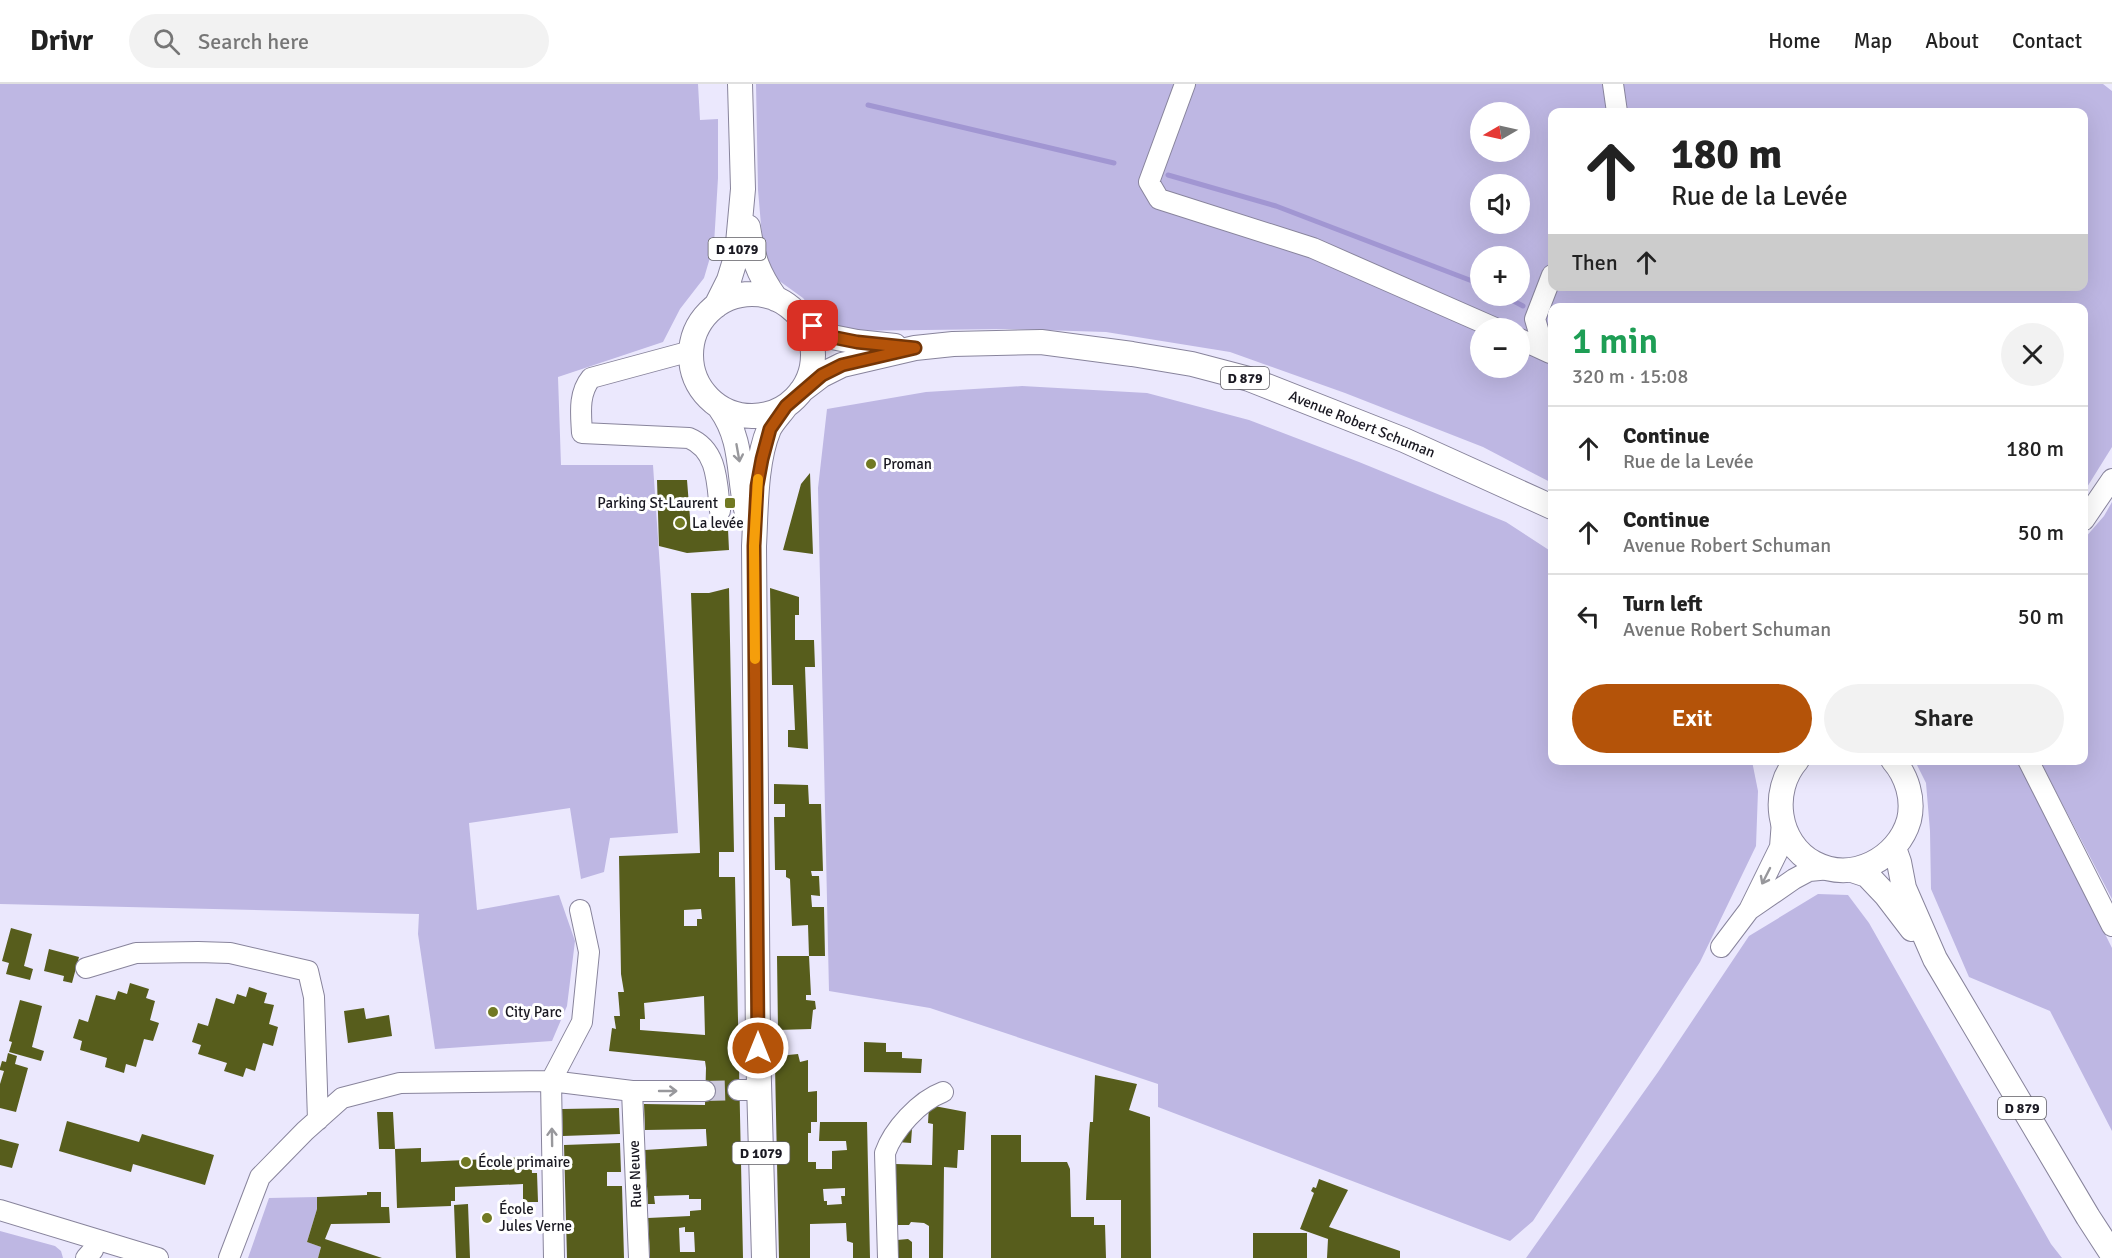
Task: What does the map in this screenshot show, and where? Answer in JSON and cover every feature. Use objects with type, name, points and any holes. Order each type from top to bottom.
[{"type":"main road","name":"D 1079","points":[[716,306],[729,280],[737,254],[742,189],[740,84]]},
{"type":"main road","name":"D 1079","points":[[742,189],[753,258],[764,281],[776,298]]},
{"type":"main road","points":[[762,294],[776,298],[789,306],[807,328],[812,341],[813,356],[810,374],[794,399],[771,413],[754,416],[736,414],[720,408],[707,397],[692,367],[691,351],[695,333],[703,318],[716,306],[733,297],[762,294]]},
{"type":"main road","name":"Avenue Robert Schuman","points":[[799,316],[827,336],[857,342],[915,348]]},
{"type":"main road","name":"Avenue Robert Schuman","points":[[794,399],[822,375],[842,365],[915,348],[953,344],[1041,342],[1192,363],[1249,379],[1404,440],[1548,505]]},
{"type":"main road","name":"D 1079","points":[[764,1258],[749,1090],[754,546],[757,486],[770,429],[794,399]]},
{"type":"main road","name":"D 1079","points":[[720,408],[729,420],[738,448],[744,502],[754,546]]},
{"type":"main road","points":[[1783,765],[1780,803],[1782,821],[1789,838],[1800,852],[1814,863],[1841,869],[1865,867],[1881,860],[1904,834],[1910,817],[1910,800],[1907,783],[1897,765]]},
{"type":"main road","points":[[1783,785],[1793,765]]},
{"type":"main road","name":"D 879","points":[[1894,848],[1904,888],[1935,960]]},
{"type":"main road","name":"D 879","points":[[1841,869],[1867,875],[1886,895],[1935,960],[2112,1254]]},
{"type":"street","points":[[1185,84],[1149,182],[1159,199],[1313,248],[1472,318]]},
{"type":"street","points":[[1613,84],[1616,108]]},
{"type":"street","points":[[1548,285],[1535,319],[1548,353]]},
{"type":"street","points":[[1530,344],[1548,353]]},
{"type":"street","points":[[691,351],[591,378],[584,386],[581,397],[582,433],[690,438],[701,443],[715,468],[720,511]]},
{"type":"street","points":[[2088,514],[2112,479]]},
{"type":"street","points":[[2031,765],[2112,926]]},
{"type":"street","points":[[1721,947],[1749,910],[1780,847],[1782,821]]},
{"type":"street","points":[[1749,910],[1809,871],[1841,869]]},
{"type":"street","points":[[554,1258],[550,1081],[582,1022],[589,952],[580,910]]},
{"type":"street","points":[[86,968],[136,953],[198,952],[242,955],[308,971],[314,997],[318,1120]]},
{"type":"street","points":[[229,1258],[260,1177],[342,1098],[400,1083],[550,1081],[632,1091],[705,1091]]},
{"type":"street","name":"Rue Neuve","points":[[632,1091],[639,1258]]},
{"type":"street","points":[[888,1258],[885,1154],[890,1139],[899,1127],[931,1097],[943,1092]]},
{"type":"street","points":[[0,1210],[158,1258]]},
{"type":"street","points":[[86,1258],[93,1250],[96,1240]]},
{"type":"shaded area","points":[[0,84],[698,84],[700,120],[718,119],[718,178],[714,244],[704,278],[680,309],[663,342],[558,377],[561,465],[653,465],[678,833],[610,838],[604,872],[581,879],[570,808],[469,823],[477,910],[559,895],[575,941],[567,1006],[552,1041],[435,1049],[418,934],[419,914],[0,904]]},
{"type":"shaded area","points":[[756,84],[2103,84],[2112,91],[2112,447],[2088,486],[2088,303],[1548,303],[1548,481],[1483,447],[1345,393],[1230,352],[1106,332],[1005,329],[844,331],[818,317],[803,298],[778,280],[764,260],[758,190]]},
{"type":"shaded area","points":[[1022,386],[1147,393],[1249,420],[1506,522],[1548,549],[1548,765],[1753,765],[1758,791],[1756,846],[1700,962],[1533,1221],[1510,1241],[1158,1107],[1158,1084],[930,1008],[829,991],[818,488],[827,409],[926,392]]},
{"type":"shaded area","points":[[2112,502],[2112,899],[2042,765],[2088,765],[2088,534],[2104,516]]},
{"type":"shaded area","points":[[1917,765],[2020,765],[2027,777],[2112,948],[2112,1131],[2050,1011],[1969,977],[1931,889],[1926,783]]},
{"type":"shaded area","points":[[1818,894],[1848,895],[1869,923],[2051,1244],[2062,1258],[1526,1258],[1658,1072],[1749,936]]},
{"type":"shaded area","points":[[317,1197],[317,1209],[307,1242],[321,1247],[318,1258],[248,1258],[269,1198]]},
{"type":"shaded area","points":[[0,1231],[55,1246],[61,1251],[63,1258],[0,1258]]},
{"type":"building","points":[[810,473],[813,554],[783,550],[801,484]]},
{"type":"building","points":[[657,480],[687,480],[691,530],[728,529],[729,550],[687,553],[659,546]]},
{"type":"building","points":[[729,588],[734,852],[719,852],[719,877],[735,877],[743,1258],[650,1258],[648,1218],[690,1216],[690,1211],[701,1210],[701,1199],[689,1199],[689,1195],[654,1196],[655,1204],[648,1204],[645,1150],[707,1146],[706,1129],[645,1130],[644,1104],[705,1105],[706,1068],[705,1061],[609,1051],[612,1028],[616,1029],[614,1016],[620,1016],[618,992],[624,992],[621,974],[619,856],[700,853],[691,593],[709,593]],"holes":[[[701,909],[702,919],[697,919],[697,926],[684,926],[684,910]],[[704,996],[705,1035],[640,1030],[640,1019],[645,1019],[644,1003]],[[685,1227],[685,1232],[694,1232],[695,1252],[680,1252],[679,1228]]]},
{"type":"building","points":[[770,588],[799,597],[799,615],[795,615],[795,640],[814,640],[815,667],[805,667],[808,749],[788,747],[788,730],[795,730],[793,685],[772,685]]},
{"type":"building","points":[[774,784],[808,785],[809,804],[821,804],[823,871],[811,871],[812,876],[819,876],[820,896],[811,895],[812,907],[824,907],[825,956],[809,956],[808,925],[792,926],[790,879],[786,877],[786,870],[775,870],[774,817],[785,817],[785,804],[774,804]]},
{"type":"building","points":[[11,928],[32,934],[24,966],[33,969],[30,980],[6,974],[9,963],[2,961]]},
{"type":"building","points":[[49,949],[79,957],[72,983],[63,981],[64,976],[44,971]]},
{"type":"building","points":[[777,956],[809,956],[811,995],[806,995],[806,1000],[815,1001],[816,1009],[813,1010],[811,1029],[778,1030]]},
{"type":"building","points":[[130,983],[149,989],[146,998],[155,1001],[150,1020],[159,1023],[153,1041],[144,1039],[136,1067],[126,1064],[124,1073],[105,1067],[107,1058],[80,1050],[82,1041],[73,1038],[79,1019],[88,1022],[96,995],[115,1000],[118,991],[127,994]]},
{"type":"building","points":[[249,987],[267,993],[264,1003],[274,1005],[269,1024],[278,1027],[273,1046],[263,1043],[255,1071],[246,1068],[243,1077],[224,1071],[227,1063],[198,1054],[201,1045],[192,1042],[198,1023],[208,1026],[216,998],[234,1004],[237,994],[246,997]]},
{"type":"building","points":[[20,1000],[42,1006],[32,1047],[44,1051],[41,1061],[9,1052],[12,1042],[9,1041]]},
{"type":"building","points":[[364,1008],[366,1019],[389,1015],[392,1036],[348,1043],[344,1011]]},
{"type":"building","points":[[864,1042],[886,1043],[886,1052],[902,1052],[902,1058],[922,1059],[921,1073],[864,1072]]},
{"type":"building","points":[[8,1053],[17,1056],[15,1064],[28,1068],[16,1112],[0,1108],[0,1084],[4,1071],[0,1068],[2,1061],[6,1062]]},
{"type":"building","points":[[798,1054],[800,1062],[808,1060],[808,1092],[817,1091],[817,1122],[811,1122],[811,1133],[808,1133],[808,1162],[816,1162],[816,1169],[832,1169],[832,1151],[847,1150],[846,1141],[819,1141],[820,1122],[867,1122],[870,1258],[853,1258],[853,1243],[847,1241],[846,1223],[810,1224],[810,1258],[779,1258],[775,1066],[778,1066],[778,1056]],"holes":[[[845,1188],[845,1196],[841,1196],[842,1204],[827,1205],[827,1201],[824,1201],[823,1189]]]},
{"type":"building","points":[[1095,1075],[1137,1084],[1129,1110],[1150,1117],[1151,1258],[1121,1258],[1121,1200],[1086,1200]]},
{"type":"building","points":[[929,1105],[966,1112],[964,1150],[958,1150],[957,1168],[944,1167],[943,1258],[929,1258],[929,1226],[924,1223],[911,1222],[909,1225],[897,1225],[895,1164],[932,1165],[933,1124],[928,1123]]},
{"type":"building","points":[[619,1108],[620,1134],[563,1136],[562,1109]]},
{"type":"building","points":[[377,1112],[393,1112],[395,1149],[379,1149]]},
{"type":"building","points":[[67,1121],[139,1142],[142,1134],[214,1155],[205,1185],[133,1164],[131,1172],[59,1151]]},
{"type":"building","points":[[900,1128],[912,1129],[911,1143],[897,1142]]},
{"type":"building","points":[[991,1135],[1021,1135],[1021,1162],[1067,1162],[1070,1169],[1071,1217],[1094,1217],[1094,1225],[1105,1225],[1106,1258],[991,1258]]},
{"type":"building","points":[[0,1139],[19,1144],[12,1168],[0,1165]]},
{"type":"building","points":[[620,1143],[621,1172],[607,1172],[607,1186],[622,1186],[624,1258],[567,1258],[564,1145]]},
{"type":"building","points":[[421,1148],[421,1162],[531,1157],[532,1173],[537,1173],[538,1202],[523,1202],[523,1184],[455,1187],[455,1201],[451,1201],[451,1206],[397,1208],[395,1149]]},
{"type":"building","points":[[1319,1179],[1348,1190],[1329,1227],[1400,1251],[1400,1258],[1327,1258],[1328,1239],[1300,1229],[1314,1193],[1311,1191],[1313,1187],[1316,1188]]},
{"type":"building","points":[[367,1192],[381,1192],[381,1207],[389,1207],[390,1223],[331,1224],[325,1239],[382,1258],[318,1258],[321,1247],[307,1242],[317,1209],[317,1197],[367,1195]]},
{"type":"building","points":[[468,1204],[470,1258],[456,1258],[454,1205]]},
{"type":"building","points":[[1253,1233],[1307,1233],[1307,1258],[1253,1258]]},
{"type":"building","points":[[908,1239],[912,1242],[912,1258],[898,1258],[897,1240]]},
{"type":"waterway","points":[[868,105],[1114,163]]},
{"type":"waterway","points":[[1168,175],[1276,206],[1470,280]]},
{"type":"tunnel","points":[[705,1091],[738,1090]]},
{"type":"slow traffic","points":[[755,659],[754,546],[758,479]]},
{"type":"place","name":"Proman","points":[[871,464]]},
{"type":"place","name":"Parking St-Laurent","points":[[730,503]]},
{"type":"place","name":"La levée","points":[[680,523]]},
{"type":"place","name":"City Parc","points":[[493,1012]]},
{"type":"place","name":"École primaire","points":[[466,1162]]},
{"type":"place","name":"École Jules Verne","points":[[487,1218]]},
{"type":"route","points":[[758,1048],[754,546],[757,486],[762,459],[770,429],[786,406],[822,375],[842,365],[915,348],[857,342],[827,336],[813,326]]}]
